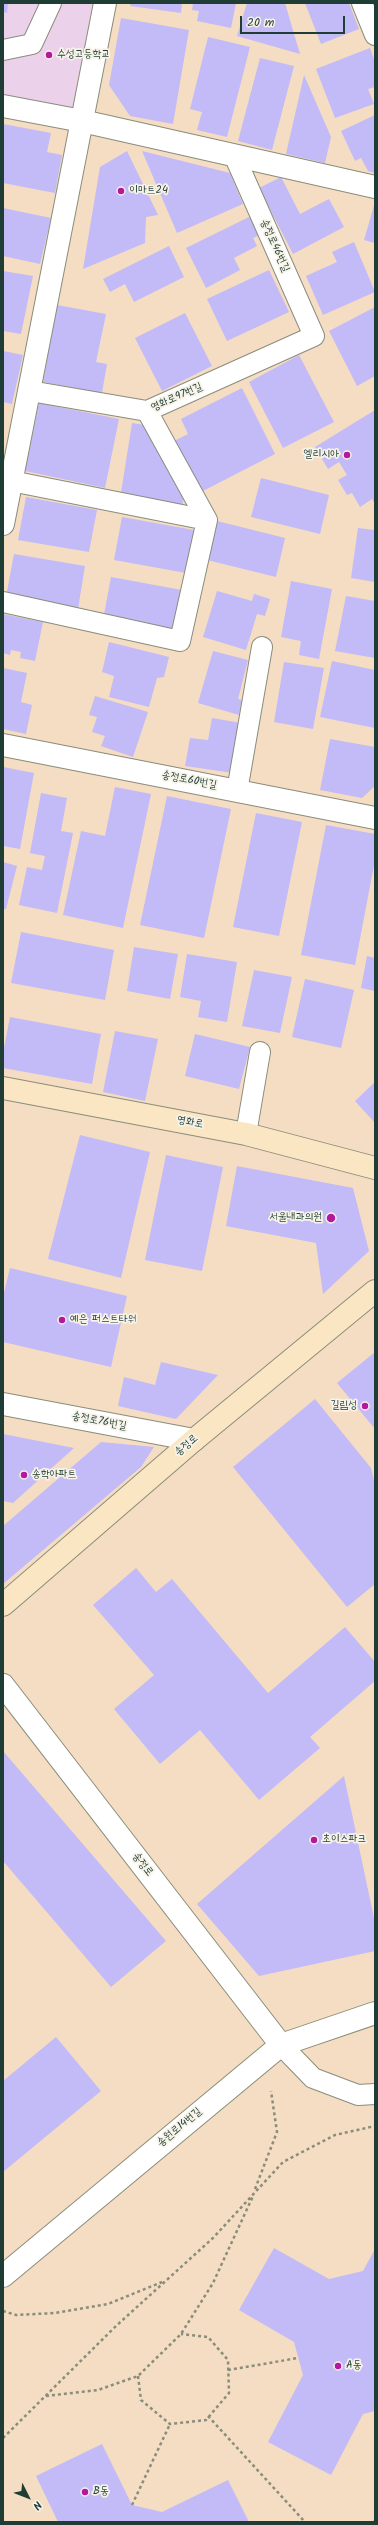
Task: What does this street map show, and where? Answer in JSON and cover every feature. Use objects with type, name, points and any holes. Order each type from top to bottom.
[{"type":"street","points":[[3,524],[105,3]]},
{"type":"street","points":[[3,106],[82,121],[375,186]]},
{"type":"street","name":"송정로60번길","points":[[3,745],[375,818]]},
{"type":"street","name":"영화로","points":[[3,1088],[246,1134],[375,1168]]},
{"type":"street","name":"송정로","points":[[3,1605],[194,1440],[375,1291]]},
{"type":"street","name":"송정로76번길","points":[[3,1404],[194,1440]]},
{"type":"street","name":"송정로","points":[[3,1685],[281,2045]]},
{"type":"street","name":"송원로14번길","points":[[3,2276],[281,2045],[375,2013]]},
{"type":"lane","points":[[3,50],[32,44],[51,3]]},
{"type":"lane","points":[[362,3],[375,35]]},
{"type":"lane","name":"송정로46번길","points":[[234,155],[314,336]]},
{"type":"lane","name":"영화로97번길","points":[[30,391],[147,411],[314,336]]},
{"type":"lane","points":[[3,602],[180,641],[206,520],[147,411]]},
{"type":"lane","points":[[11,481],[206,520]]},
{"type":"lane","points":[[237,791],[262,647]]},
{"type":"lane","points":[[246,1134],[260,1052]]},
{"type":"lane","points":[[281,2045],[313,2078],[358,2095],[375,2094]]},
{"type":"path","points":[[45,2396],[98,2390],[138,2376],[181,2334],[213,2283],[254,2192],[277,2132],[272,2095],[257,2064]]},
{"type":"path","points":[[3,2438],[164,2282],[213,2238],[283,2162],[335,2135],[375,2126]]},
{"type":"path","points":[[3,2311],[16,2315],[55,2313],[108,2304],[164,2282]]},
{"type":"path","points":[[138,2376],[141,2400],[170,2424],[206,2420],[229,2393],[228,2360],[208,2337],[181,2334]]},
{"type":"path","points":[[228,2370],[298,2358]]},
{"type":"path","points":[[208,2416],[305,2522]]},
{"type":"path","points":[[132,2505],[170,2424]]},
{"type":"shaded area","name":"수성고등학교","points":[[3,3],[105,3],[82,121],[3,106]]},
{"type":"building","points":[[3,3],[8,3],[7,13],[3,12]]},
{"type":"building","points":[[131,3],[182,3],[181,13],[130,6]]},
{"type":"building","points":[[193,3],[236,3],[231,28],[197,21],[199,11],[192,10]]},
{"type":"building","points":[[247,3],[285,3],[300,54],[237,36]]},
{"type":"building","points":[[305,3],[349,3],[359,29],[321,44]]},
{"type":"building","points":[[121,18],[189,30],[173,124],[130,116],[109,85]]},
{"type":"building","points":[[208,37],[250,47],[227,137],[197,130],[202,112],[190,109]]},
{"type":"building","points":[[370,48],[375,62],[375,87],[368,89],[374,104],[335,118],[316,69]]},
{"type":"building","points":[[260,58],[294,66],[272,150],[238,141]]},
{"type":"building","points":[[304,75],[331,137],[325,163],[286,154]]},
{"type":"building","points":[[375,115],[375,173],[368,171],[361,158],[355,161],[341,131]]},
{"type":"building","points":[[3,124],[51,133],[47,152],[62,155],[55,193],[3,183]]},
{"type":"building","name":"이마트24","points":[[127,151],[158,215],[146,217],[145,243],[83,269],[100,167]]},
{"type":"building","points":[[142,151],[230,173],[243,204],[177,233]]},
{"type":"building","points":[[281,177],[300,214],[329,199],[344,227],[293,254],[259,188]]},
{"type":"building","points":[[375,202],[375,243],[364,240]]},
{"type":"building","points":[[3,208],[51,218],[40,264],[3,256]]},
{"type":"building","points":[[251,216],[260,235],[253,238],[257,246],[234,258],[240,270],[206,288],[186,248]]},
{"type":"building","points":[[354,242],[375,292],[323,315],[306,276],[337,262],[332,252]]},
{"type":"building","points":[[169,246],[184,277],[134,302],[125,284],[110,292],[103,279]]},
{"type":"building","points":[[269,270],[289,312],[227,341],[207,299]]},
{"type":"building","points":[[3,271],[33,276],[21,334],[3,331]]},
{"type":"building","points":[[57,305],[106,314],[96,362],[107,364],[102,393],[43,382]]},
{"type":"building","points":[[375,307],[375,376],[357,386],[329,331]]},
{"type":"building","points":[[185,313],[212,366],[162,391],[135,338]]},
{"type":"building","points":[[3,351],[23,355],[12,404],[3,402]]},
{"type":"building","points":[[299,355],[334,422],[283,448],[249,382]]},
{"type":"building","points":[[242,388],[275,454],[199,493],[174,441],[188,434],[181,419]]},
{"type":"building","points":[[39,403],[119,419],[105,488],[25,471]]},
{"type":"building","name":"엘리시아","points":[[375,410],[375,504],[372,499],[360,507],[352,493],[347,495],[338,480],[347,475],[339,462],[328,469],[315,447]]},
{"type":"building","points":[[132,423],[145,425],[184,495],[182,509],[120,499]]},
{"type":"building","points":[[261,478],[329,495],[320,534],[251,517]]},
{"type":"building","points":[[26,497],[97,510],[89,552],[18,540]]},
{"type":"building","points":[[122,517],[194,530],[186,573],[114,560]]},
{"type":"building","points":[[217,521],[285,538],[276,577],[207,560]]},
{"type":"building","points":[[358,528],[375,530],[375,582],[351,578]]},
{"type":"building","points":[[14,554],[85,566],[78,609],[6,597]]},
{"type":"building","points":[[111,577],[182,590],[175,633],[103,620]]},
{"type":"building","points":[[291,581],[332,589],[319,659],[299,655],[301,641],[281,637]]},
{"type":"building","points":[[217,591],[252,601],[254,594],[270,599],[265,616],[257,614],[246,650],[203,637]]},
{"type":"building","points":[[346,596],[375,601],[375,658],[335,651]]},
{"type":"building","points":[[3,614],[43,622],[35,661],[20,658],[21,652],[11,650],[10,655],[3,653]]},
{"type":"building","points":[[109,642],[169,657],[164,677],[157,678],[149,707],[109,697],[114,676],[102,672]]},
{"type":"building","points":[[213,651],[248,660],[238,699],[242,700],[239,715],[198,703]]},
{"type":"building","points":[[332,661],[375,670],[375,728],[320,717]]},
{"type":"building","points":[[284,662],[324,668],[313,729],[274,722]]},
{"type":"building","points":[[3,668],[27,673],[21,702],[32,705],[26,734],[3,729]]},
{"type":"building","points":[[95,696],[148,712],[133,757],[101,746],[105,736],[92,732],[97,717],[89,715]]},
{"type":"building","points":[[212,718],[241,723],[233,773],[185,766],[190,738],[208,740]]},
{"type":"building","points":[[330,739],[375,747],[375,786],[362,798],[320,790]]},
{"type":"building","points":[[3,767],[34,773],[20,849],[3,846]]},
{"type":"building","points":[[115,787],[151,794],[123,928],[63,915],[81,831],[105,836]]},
{"type":"building","points":[[41,793],[67,798],[61,831],[73,833],[57,913],[19,905],[27,867],[42,870],[45,856],[30,853]]},
{"type":"building","points":[[167,796],[231,809],[204,938],[140,925]]},
{"type":"building","points":[[256,813],[302,822],[279,936],[233,927]]},
{"type":"building","points":[[326,825],[375,834],[375,860],[355,965],[301,955]]},
{"type":"building","points":[[3,862],[17,866],[6,909],[3,909]]},
{"type":"building","points":[[21,932],[114,950],[105,1000],[11,983]]},
{"type":"building","points":[[134,947],[178,954],[170,999],[127,991]]},
{"type":"building","points":[[187,954],[237,962],[227,1022],[198,1017],[201,1001],[180,997]]},
{"type":"building","points":[[367,956],[375,958],[375,991],[361,988]]},
{"type":"building","points":[[254,970],[292,977],[280,1033],[242,1026]]},
{"type":"building","points":[[305,979],[354,990],[341,1048],[292,1037]]},
{"type":"building","points":[[10,1017],[101,1034],[92,1084],[3,1068],[3,1053]]},
{"type":"building","points":[[115,1031],[158,1039],[145,1101],[103,1092]]},
{"type":"building","points":[[195,1034],[250,1047],[239,1089],[185,1076]]},
{"type":"building","points":[[375,1082],[375,1123],[355,1101]]},
{"type":"building","points":[[80,1135],[150,1152],[121,1278],[48,1259]]},
{"type":"building","points":[[166,1155],[223,1167],[202,1271],[145,1260]]},
{"type":"building","name":"서울내과의원","points":[[237,1166],[353,1188],[369,1251],[323,1294],[316,1243],[226,1226]]},
{"type":"building","name":"예은 퍼스트타워","points":[[10,1268],[127,1296],[111,1367],[3,1342],[3,1297]]},
{"type":"building","name":"길림성","points":[[375,1352],[375,1429],[337,1383]]},
{"type":"building","points":[[161,1362],[218,1375],[176,1419],[118,1406],[124,1377],[155,1385]]},
{"type":"building","points":[[315,1399],[371,1468],[375,1485],[375,1584],[347,1607],[233,1467]]},
{"type":"building","name":"송학아파트","points":[[3,1434],[74,1448],[13,1503],[3,1501]]},
{"type":"building","points":[[101,1442],[154,1447],[141,1467],[3,1584],[3,1526]]},
{"type":"building","points":[[136,1568],[156,1592],[172,1579],[268,1693],[345,1627],[375,1662],[375,1681],[310,1737],[320,1748],[259,1800],[200,1730],[160,1764],[114,1709],[154,1675],[93,1605]]},
{"type":"building","points":[[3,1751],[166,1941],[111,1987],[3,1861]]},
{"type":"building","name":"초이스파크","points":[[344,1776],[375,1923],[375,1951],[259,1976],[197,1904]]},
{"type":"building","points":[[56,2037],[101,2091],[3,2172],[3,2081]]},
{"type":"building","name":"A동","points":[[274,2248],[329,2279],[363,2271],[375,2249],[375,2411],[363,2414],[331,2475],[268,2442],[303,2375],[294,2342],[239,2310]]},
{"type":"building","name":"B동","points":[[102,2444],[132,2505],[162,2512],[228,2480],[249,2522],[58,2522],[36,2476]]},
{"type":"place","name":"수성고등학교","points":[[49,55]]},
{"type":"place","name":"이마트24","points":[[121,191]]},
{"type":"place","name":"엘리시아","points":[[347,455]]},
{"type":"place","name":"서울내과의원","points":[[331,1218]]},
{"type":"place","name":"예은 퍼스트타워","points":[[62,1320]]},
{"type":"place","name":"길림성","points":[[365,1406]]},
{"type":"place","name":"송학아파트","points":[[24,1475]]},
{"type":"place","name":"초이스파크","points":[[314,1840]]},
{"type":"place","name":"A동","points":[[338,2366]]},
{"type":"place","name":"B동","points":[[85,2492]]}]
